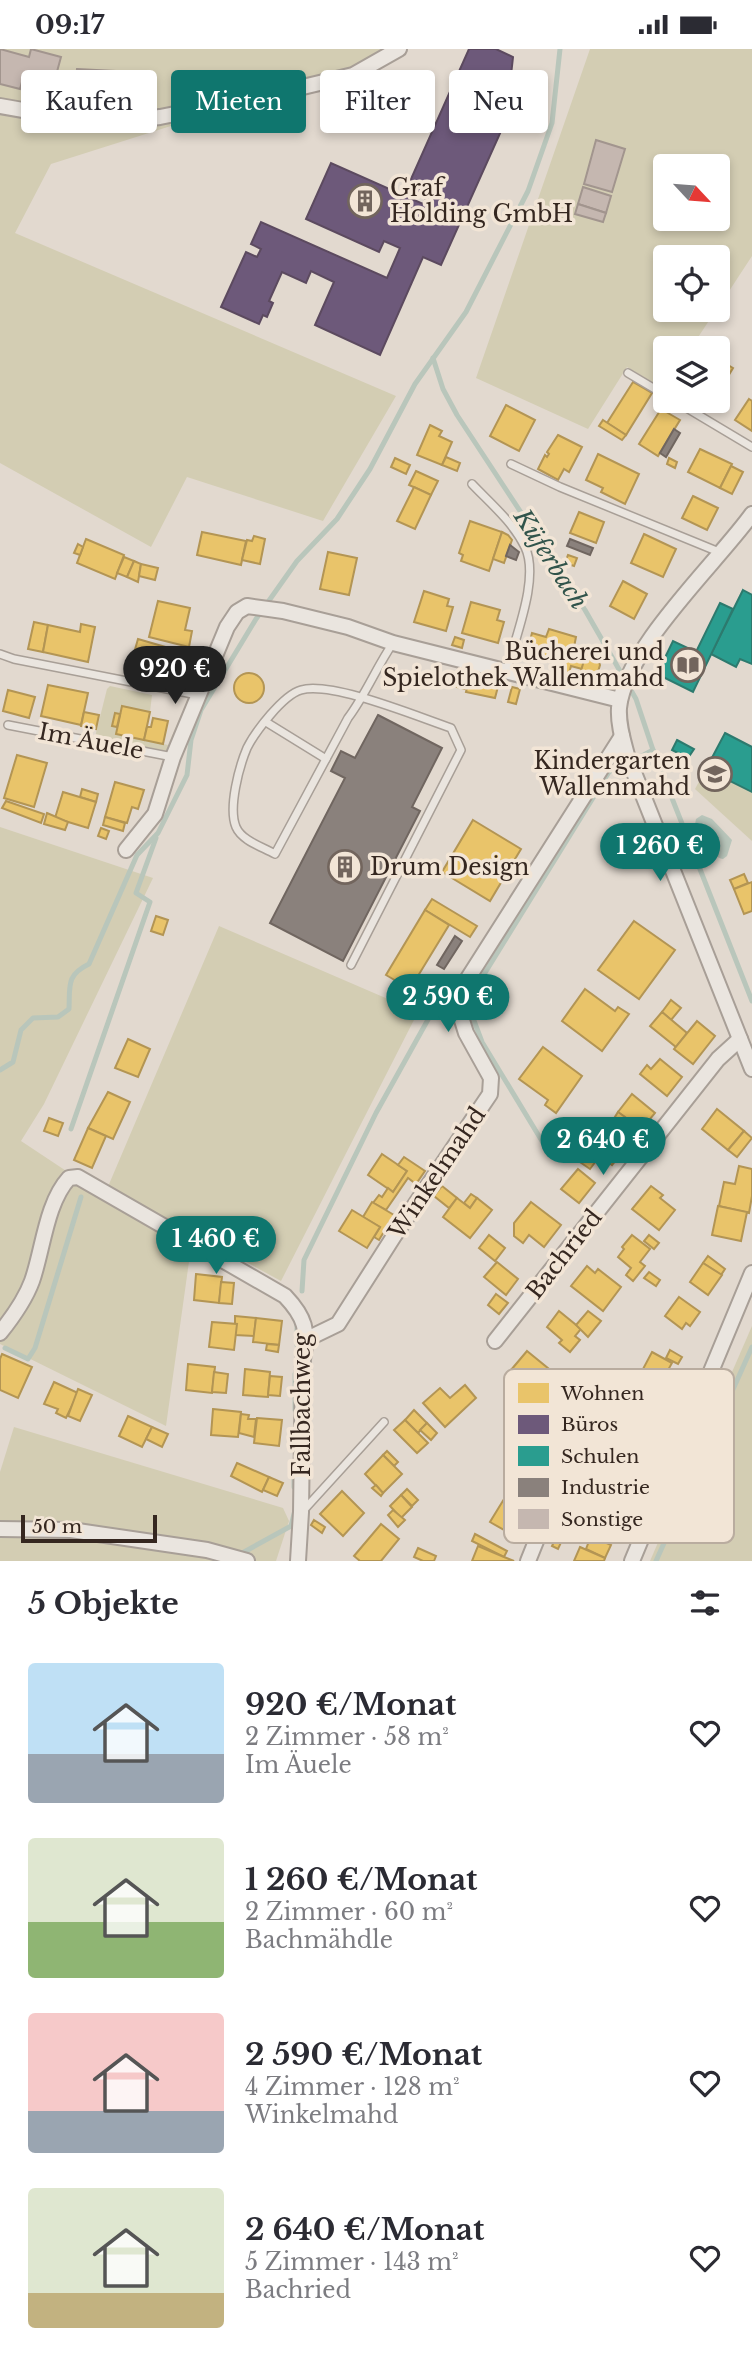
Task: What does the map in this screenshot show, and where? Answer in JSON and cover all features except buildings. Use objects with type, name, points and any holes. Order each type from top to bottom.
[{"type":"street","points":[[0,106],[68,118],[116,122],[160,117],[353,75],[399,49]]},
{"type":"street","points":[[752,514],[650,638],[628,677],[621,696],[619,720],[627,755],[752,1069]]},
{"type":"street","name":"Im Äuele","points":[[126,850],[155,814],[173,757],[227,627],[237,612],[247,606],[283,611],[348,627],[393,643],[621,696]]},
{"type":"street","name":"Winkelmahd","points":[[307,1339],[338,1324],[490,1094],[491,1078],[466,1033],[457,1005],[458,994],[622,736]]},
{"type":"street","name":"Bachried","points":[[495,1341],[718,1059],[740,1039]]},
{"type":"street","name":"Fallbachweg","points":[[0,1333],[31,1284],[49,1220],[62,1186],[69,1178],[78,1177],[285,1296],[299,1311],[307,1339],[303,1359],[298,1561]]},
{"type":"street","points":[[712,1369],[752,1273]]},
{"type":"street","points":[[0,1529],[71,1530],[207,1550],[247,1561]]},
{"type":"street","points":[[528,1561],[535,1543]]},
{"type":"street","points":[[632,1561],[639,1543]]},
{"type":"lane","points":[[628,373],[653,388]]},
{"type":"lane","points":[[695,413],[752,447]]},
{"type":"lane","points":[[511,464],[721,553]]},
{"type":"lane","points":[[472,484],[507,520],[526,548],[530,570],[527,593],[506,670]]},
{"type":"lane","points":[[351,965],[461,750],[451,728],[362,699],[317,688],[300,690],[283,702],[248,747],[238,776],[233,809],[236,828],[246,839],[275,854],[348,718],[362,699],[393,643]]},
{"type":"lane","points":[[0,655],[198,695]]},
{"type":"lane","points":[[266,722],[326,759]]},
{"type":"lane","name":"Im Äuele","points":[[8,725],[173,757]]},
{"type":"lane","points":[[301,1512],[384,1422]]},
{"type":"shaded area","points":[[0,49],[387,49],[366,64],[347,70],[320,70],[320,79],[306,83],[306,70],[171,70],[171,126],[157,130],[157,70],[21,70],[21,133],[149,133],[51,164],[15,233],[396,396],[323,521],[187,477],[151,547],[0,463]]},
{"type":"shaded area","points":[[590,49],[752,49],[752,256],[730,290],[730,245],[653,245],[653,322],[708,322],[699,336],[653,336],[653,382],[627,367],[588,429],[476,378]]},
{"type":"shaded area","points":[[110,686],[152,695],[150,712],[122,706],[116,734],[168,745],[181,715],[183,716],[170,749],[167,751],[95,737]]},
{"type":"shaded area","points":[[706,769],[752,792],[752,841],[695,789]]},
{"type":"shaded area","points":[[702,815],[712,819],[732,840],[727,856],[723,859],[711,851],[694,829],[696,819]]},
{"type":"shaded area","points":[[0,827],[153,878],[44,1104],[21,1141],[104,1196],[219,926],[418,1012],[281,1281],[193,1233],[166,1426],[0,1344]]},
{"type":"shaded area","points":[[752,1326],[752,1561],[650,1561],[658,1543],[734,1543],[733,1369]]},
{"type":"shaded area","points":[[14,1427],[283,1508],[289,1521],[276,1561],[0,1561],[0,1472]]},
{"type":"waterway","points":[[0,1070],[13,1062],[21,1030],[33,1018],[58,1017],[69,1009],[73,977],[89,964],[137,855],[158,833],[187,775],[191,740],[201,710],[256,619],[297,561],[337,519],[370,469],[415,384],[466,312],[528,191],[552,123],[560,49]]},
{"type":"waterway","name":"Küferbach","points":[[433,358],[443,389],[457,415],[585,610],[636,699],[653,750],[752,1001]]},
{"type":"waterway","points":[[640,757],[653,750]]},
{"type":"waterway","points":[[548,1151],[482,1042],[467,1002],[609,772],[614,768]]},
{"type":"waterway","points":[[71,1129],[150,902],[136,893],[156,838]]},
{"type":"waterway","points":[[302,1291],[304,1260],[376,1113],[445,989]]},
{"type":"waterway","points":[[5,1348],[28,1359],[35,1348],[81,1197]]},
{"type":"waterway","points":[[297,1321],[297,1345]]},
{"type":"waterway","name":"Küferbach","points":[[734,1387],[752,1347]]},
{"type":"waterway","points":[[295,1374],[295,1410]]},
{"type":"waterway","points":[[294,1478],[294,1487]]},
{"type":"waterway","points":[[244,1552],[291,1526],[295,1510]]},
{"type":"waterway","name":"Küferbach","points":[[656,1561],[664,1543]]},
{"type":"place","name":"Graf Holding GmbH","points":[[365,201]]},
{"type":"place","name":"Bücherei und Spielothek Wallenmahd","points":[[688,665]]},
{"type":"place","name":"Kindergarten Wallenmahd","points":[[715,774]]},
{"type":"place","name":"Drum Design","points":[[345,867]]}]
